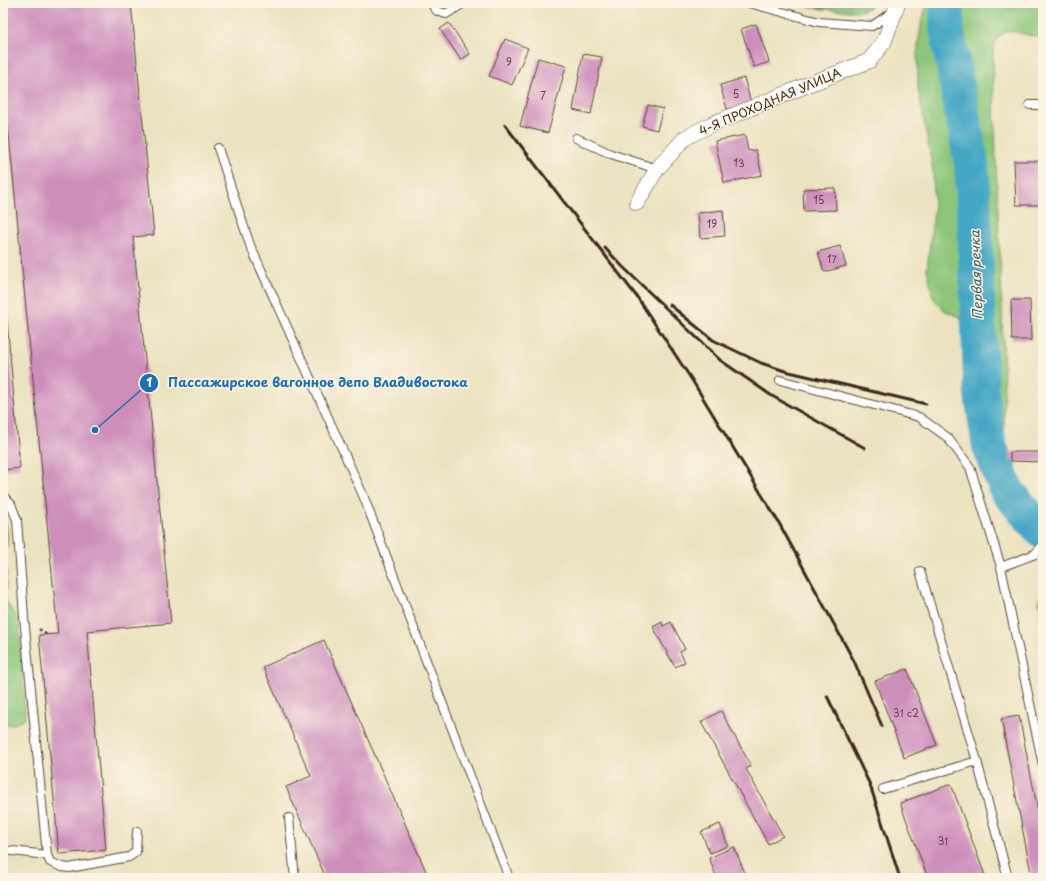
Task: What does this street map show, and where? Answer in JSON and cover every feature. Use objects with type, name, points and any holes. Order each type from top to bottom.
[{"type":"street","name":"4-Я ПРОХОДНАЯ УЛИЦА","points":[[637,203],[657,169],[685,138],[712,124],[812,83],[869,62],[884,42],[896,7]]},
{"type":"lane","points":[[431,3],[438,11],[446,14],[464,3]]},
{"type":"lane","points":[[749,3],[820,22],[872,26],[896,7]]},
{"type":"lane","points":[[1030,105],[1043,105]]},
{"type":"lane","points":[[576,138],[611,154],[657,169]]},
{"type":"lane","points":[[218,148],[250,245],[363,495],[509,878]]},
{"type":"lane","points":[[780,380],[919,417],[938,429],[947,437],[970,467],[1001,567],[1043,765]]},
{"type":"lane","points":[[3,496],[11,504],[17,520],[25,632],[47,855],[50,862],[69,868],[129,857],[136,852],[137,832]]},
{"type":"lane","points":[[1001,567],[1035,554],[1043,545]]},
{"type":"lane","points":[[920,571],[977,761],[1008,878]]},
{"type":"lane","points":[[883,789],[977,761]]},
{"type":"lane","points":[[289,818],[295,878]]},
{"type":"lane","points":[[3,850],[47,855]]},
{"type":"green space","points":[[792,3],[873,3],[872,6],[860,12],[822,9]]},
{"type":"green space","points":[[931,3],[1043,3],[1043,38],[1010,31],[1006,32],[997,38],[993,52],[1002,308],[1004,462],[1009,472],[1043,510],[1042,528],[1038,537],[1035,538],[1023,531],[987,480],[984,470],[968,328],[960,317],[945,311],[933,298],[927,269],[934,209],[933,171],[918,89],[917,53],[921,25],[926,7]]},
{"type":"green space","points":[[3,513],[7,523],[8,540],[3,555]]},
{"type":"green space","points":[[3,567],[6,569],[7,573],[5,599],[19,622],[25,718],[15,724],[3,725]]},
{"type":"green space","points":[[1043,583],[1043,631],[1039,603]]},
{"type":"building","points":[[3,3],[131,3],[154,235],[133,237],[171,623],[87,631],[106,850],[59,854],[39,635],[58,634],[3,74]]},
{"type":"building","points":[[449,23],[470,54],[461,60],[440,29]]},
{"type":"building","points":[[756,24],[769,62],[754,67],[741,29]]},
{"type":"building","points":[[505,39],[528,48],[512,85],[489,76]]},
{"type":"building","points":[[583,54],[602,57],[591,114],[573,110]]},
{"type":"building","points":[[538,58],[566,66],[548,133],[520,126]]},
{"type":"building","points":[[744,78],[751,103],[727,109],[720,85]]},
{"type":"building","points":[[648,105],[663,109],[657,130],[642,126]]},
{"type":"building","points":[[745,135],[748,151],[756,150],[762,175],[724,183],[715,141]]},
{"type":"building","points":[[1014,161],[1042,161],[1043,205],[1016,205]]},
{"type":"building","points":[[835,188],[836,210],[804,211],[803,189]]},
{"type":"building","points":[[723,210],[725,236],[700,238],[698,213]]},
{"type":"building","points":[[840,246],[846,266],[824,272],[818,252]]},
{"type":"building","points":[[3,298],[5,298],[20,468],[3,470]]},
{"type":"building","points":[[1011,300],[1030,300],[1031,340],[1012,340]]},
{"type":"building","points":[[1010,452],[1043,452],[1043,462],[1010,461]]},
{"type":"building","points":[[662,622],[663,626],[671,622],[685,649],[680,652],[685,662],[675,667],[653,627]]},
{"type":"building","points":[[324,640],[429,878],[326,878],[286,787],[311,776],[263,667]]},
{"type":"building","points":[[907,669],[937,745],[904,758],[875,681]]},
{"type":"building","points":[[721,711],[751,766],[746,769],[783,836],[768,844],[701,722]]},
{"type":"building","points":[[1019,716],[1043,836],[1043,878],[1032,878],[1001,719]]},
{"type":"building","points":[[951,784],[986,878],[928,878],[900,803]]},
{"type":"building","points":[[720,824],[728,846],[710,853],[701,832]]},
{"type":"building","points":[[734,847],[747,878],[717,878],[709,858]]},
{"type":"waterway","name":"Первая речка","points":[[947,3],[947,31],[972,167],[981,391],[989,445],[1007,491],[1043,532]]},
{"type":"railway","points":[[505,125],[637,297],[692,380],[779,523],[854,661],[882,726]]},
{"type":"railway","points":[[605,248],[720,360],[772,396],[865,448]]},
{"type":"railway","points":[[670,305],[713,340],[761,363],[785,371],[926,404]]},
{"type":"railway","points":[[827,696],[870,785],[900,878]]},
{"type":"place","name":"Пассажирское вагонное депо Владивостока","points":[[95,430]]}]
